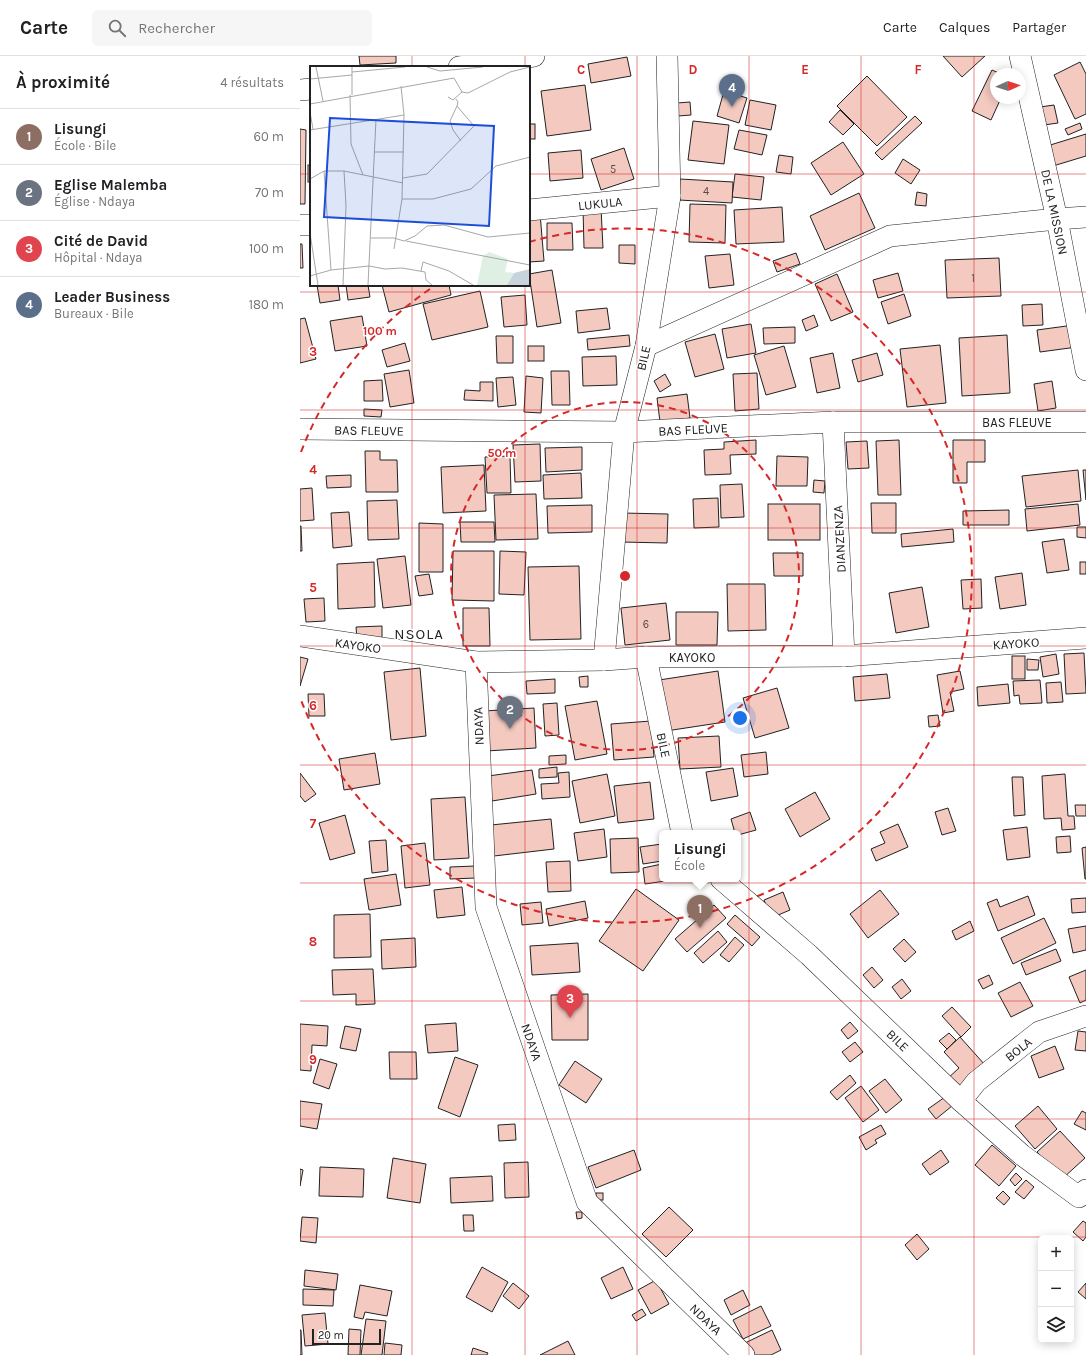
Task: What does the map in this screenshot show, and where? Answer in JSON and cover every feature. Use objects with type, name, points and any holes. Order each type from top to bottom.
[{"type":"street","points":[[466,66],[534,56]]},
{"type":"street","name":"BILE","points":[[604,660],[624,432],[646,346],[670,196],[667,56]]},
{"type":"street","name":"DE LA MISSION","points":[[1020,56],[1057,219],[1086,370]]},
{"type":"street","points":[[300,90],[310,89]]},
{"type":"street","name":"LUKULA","points":[[530,210],[670,196]]},
{"type":"street","points":[[646,346],[890,236],[1086,217]]},
{"type":"street","points":[[300,225],[310,224]]},
{"type":"street","name":"BAS FLEUVE","points":[[300,429],[624,432],[833,422],[1086,422]]},
{"type":"street","name":"DIANZENZA","points":[[833,422],[844,656]]},
{"type":"street","name":"KAYOKO","points":[[300,636],[476,662],[604,660],[646,657],[844,656],[1086,638]]},
{"type":"street","name":"BILE","points":[[646,657],[681,830]]},
{"type":"street","name":"NDAYA","points":[[476,662],[486,908],[586,1202],[744,1355]]},
{"type":"street","name":"BILE","points":[[724,882],[809,955],[961,1101],[1022,1156],[1082,1194]]},
{"type":"street","name":"BOLA","points":[[961,1101],[976,1082],[1039,1032],[1086,1016]]},
{"type":"building","points":[[359,56],[396,56],[396,63],[360,65]]},
{"type":"building","points":[[943,56],[985,56],[962,77]]},
{"type":"building","points":[[627,57],[631,76],[591,83],[588,64]]},
{"type":"building","points":[[1080,62],[1086,74],[1086,114],[1075,119],[1054,75]]},
{"type":"building","points":[[990,74],[990,104],[998,104],[991,120],[972,111]]},
{"type":"building","points":[[867,76],[907,117],[877,146],[837,106]]},
{"type":"building","points":[[585,85],[591,130],[547,136],[541,91]]},
{"type":"building","points":[[724,91],[747,98],[739,123],[717,116]]},
{"type":"building","points":[[750,100],[776,105],[771,130],[745,125]]},
{"type":"building","points":[[690,102],[691,115],[678,116],[677,103]]},
{"type":"building","points":[[1054,105],[1058,123],[1044,125],[1040,107]]},
{"type":"building","points":[[840,110],[854,124],[843,135],[829,122]]},
{"type":"building","points":[[915,116],[922,123],[882,160],[875,153]]},
{"type":"building","points":[[693,121],[729,125],[724,164],[688,160]]},
{"type":"building","points":[[1080,123],[1082,129],[1068,135],[1065,129]]},
{"type":"building","points":[[530,124],[535,124],[535,139],[530,139]]},
{"type":"building","points":[[300,129],[306,130],[305,204],[300,204]]},
{"type":"building","points":[[739,130],[767,135],[762,155],[734,149]]},
{"type":"building","points":[[1086,134],[1086,156],[1053,166],[1047,146]]},
{"type":"building","points":[[843,142],[864,174],[831,195],[811,163]]},
{"type":"building","points":[[624,148],[634,179],[601,190],[591,159]]},
{"type":"building","points":[[581,150],[583,178],[550,181],[548,153]]},
{"type":"building","points":[[779,155],[793,157],[791,174],[776,172]]},
{"type":"building","points":[[903,159],[920,170],[911,184],[895,173]]},
{"type":"building","points":[[308,165],[310,165],[310,182],[308,182]]},
{"type":"building","points":[[735,174],[764,177],[761,200],[732,197]]},
{"type":"building","points":[[680,179],[733,182],[732,203],[679,200]]},
{"type":"building","points":[[917,192],[927,194],[926,206],[915,205]]},
{"type":"building","points":[[859,193],[875,228],[825,250],[810,216]]},
{"type":"building","points":[[690,204],[726,205],[725,243],[689,242]]},
{"type":"building","points":[[782,207],[784,242],[736,244],[734,210]]},
{"type":"building","points":[[583,208],[601,208],[603,248],[584,248]]},
{"type":"building","points":[[540,213],[544,261],[530,262],[530,214]]},
{"type":"building","points":[[547,223],[572,223],[573,250],[547,250]]},
{"type":"building","points":[[300,244],[302,244],[303,268],[300,268]]},
{"type":"building","points":[[619,245],[635,245],[635,264],[619,263]]},
{"type":"building","points":[[796,253],[800,264],[777,272],[773,261]]},
{"type":"building","points":[[730,254],[734,285],[709,288],[705,256]]},
{"type":"building","points":[[999,258],[1001,296],[947,298],[945,260]]},
{"type":"building","points":[[552,270],[561,323],[537,327],[530,274]]},
{"type":"building","points":[[898,273],[903,291],[878,298],[873,280]]},
{"type":"building","points":[[837,274],[853,312],[831,321],[815,284]]},
{"type":"building","points":[[317,286],[338,286],[340,300],[320,303]]},
{"type":"building","points":[[346,286],[368,286],[370,297],[348,300]]},
{"type":"building","points":[[382,286],[449,286],[451,295],[389,312]]},
{"type":"building","points":[[480,291],[488,327],[432,340],[423,304]]},
{"type":"building","points":[[904,294],[911,316],[888,324],[881,302]]},
{"type":"building","points":[[525,295],[527,325],[504,327],[501,297]]},
{"type":"building","points":[[1042,304],[1043,325],[1023,326],[1022,305]]},
{"type":"building","points":[[607,308],[610,329],[578,333],[576,311]]},
{"type":"building","points":[[814,315],[818,326],[806,331],[802,320]]},
{"type":"building","points":[[362,316],[367,346],[335,351],[330,321]]},
{"type":"building","points":[[305,318],[316,359],[300,363],[300,319]]},
{"type":"building","points":[[751,324],[756,353],[727,358],[722,329]]},
{"type":"building","points":[[1074,325],[1077,347],[1040,352],[1037,330]]},
{"type":"building","points":[[795,327],[795,343],[764,344],[763,328]]},
{"type":"building","points":[[715,334],[724,369],[695,377],[685,342]]},
{"type":"building","points":[[629,335],[630,346],[588,350],[587,339]]},
{"type":"building","points":[[1007,335],[1010,393],[962,396],[959,338]]},
{"type":"building","points":[[496,336],[513,336],[513,363],[497,363]]},
{"type":"building","points":[[405,343],[410,361],[387,367],[382,350]]},
{"type":"building","points":[[940,345],[946,403],[907,407],[900,349]]},
{"type":"building","points":[[528,346],[544,346],[544,361],[528,361]]},
{"type":"building","points":[[784,346],[796,387],[766,395],[754,355]]},
{"type":"building","points":[[833,353],[840,388],[817,393],[810,358]]},
{"type":"building","points":[[877,353],[883,375],[858,382],[852,360]]},
{"type":"building","points":[[616,356],[617,385],[583,386],[582,357]]},
{"type":"building","points":[[409,370],[414,403],[390,407],[384,374]]},
{"type":"building","points":[[551,371],[569,371],[570,405],[552,405]]},
{"type":"building","points":[[757,373],[759,409],[735,411],[733,374]]},
{"type":"building","points":[[665,374],[671,385],[660,392],[654,381]]},
{"type":"building","points":[[526,376],[543,378],[541,413],[524,412]]},
{"type":"building","points":[[513,377],[516,405],[498,407],[496,378]]},
{"type":"building","points":[[382,380],[383,401],[364,401],[364,381]]},
{"type":"building","points":[[1052,381],[1056,408],[1038,411],[1034,384]]},
{"type":"building","points":[[480,382],[493,382],[493,401],[464,400],[465,390],[480,391]]},
{"type":"building","points":[[687,394],[690,418],[660,422],[657,398]]},
{"type":"building","points":[[364,409],[382,410],[381,417],[364,416]]},
{"type":"building","points":[[756,440],[756,454],[730,455],[731,474],[705,475],[704,450],[724,449],[724,442]]},
{"type":"building","points":[[899,440],[901,495],[878,495],[876,441]]},
{"type":"building","points":[[953,440],[985,440],[985,462],[967,462],[967,483],[953,483]]},
{"type":"building","points":[[867,441],[869,468],[848,469],[846,442]]},
{"type":"building","points":[[540,444],[541,481],[515,482],[513,445]]},
{"type":"building","points":[[582,447],[582,470],[546,472],[545,448]]},
{"type":"building","points":[[365,451],[380,451],[380,460],[397,460],[398,492],[366,492]]},
{"type":"building","points":[[510,456],[511,493],[487,493],[485,457]]},
{"type":"building","points":[[777,456],[808,457],[807,486],[776,486]]},
{"type":"building","points":[[484,465],[486,511],[443,513],[441,467]]},
{"type":"building","points":[[1078,470],[1081,501],[1026,507],[1022,476]]},
{"type":"building","points":[[1083,470],[1086,470],[1086,500]]},
{"type":"building","points":[[581,473],[582,498],[544,499],[543,475]]},
{"type":"building","points":[[351,475],[351,487],[327,488],[326,476]]},
{"type":"building","points":[[814,480],[825,481],[824,493],[813,492]]},
{"type":"building","points":[[742,484],[744,517],[721,518],[720,485]]},
{"type":"building","points":[[312,488],[314,520],[300,521],[300,489]]},
{"type":"building","points":[[536,494],[538,539],[496,540],[494,495]]},
{"type":"building","points":[[718,498],[719,527],[694,528],[693,499]]},
{"type":"building","points":[[397,500],[399,539],[368,540],[367,501]]},
{"type":"building","points":[[871,503],[896,503],[896,533],[872,533]]},
{"type":"building","points":[[768,504],[820,504],[820,540],[768,540]]},
{"type":"building","points":[[1078,504],[1080,525],[1027,531],[1025,509]]},
{"type":"building","points":[[592,505],[592,532],[548,533],[547,506]]},
{"type":"building","points":[[1009,510],[1009,525],[963,525],[963,511]]},
{"type":"building","points":[[349,512],[352,546],[333,548],[331,513]]},
{"type":"building","points":[[622,513],[668,514],[667,543],[621,542]]},
{"type":"building","points":[[460,522],[494,522],[495,542],[461,542]]},
{"type":"building","points":[[419,523],[443,524],[443,572],[419,572]]},
{"type":"building","points":[[301,526],[302,551],[300,551]]},
{"type":"building","points":[[1077,527],[1086,527],[1086,538],[1077,537]]},
{"type":"building","points":[[953,529],[954,542],[902,547],[901,534]]},
{"type":"building","points":[[1064,539],[1069,570],[1047,573],[1042,542]]},
{"type":"building","points":[[453,551],[494,551],[494,601],[452,600]]},
{"type":"building","points":[[500,551],[526,552],[524,595],[499,594]]},
{"type":"building","points":[[773,553],[803,553],[803,576],[774,576]]},
{"type":"building","points":[[405,556],[411,605],[383,608],[377,559]]},
{"type":"building","points":[[374,562],[375,607],[338,609],[337,564]]},
{"type":"building","points":[[1080,562],[1086,562],[1086,574],[1080,574]]},
{"type":"building","points":[[579,566],[581,639],[530,640],[528,567]]},
{"type":"building","points":[[1022,573],[1026,605],[1000,609],[995,577]]},
{"type":"building","points":[[429,574],[433,594],[419,596],[415,576]]},
{"type":"building","points":[[981,579],[982,608],[963,609],[961,580]]},
{"type":"building","points":[[727,584],[765,584],[766,630],[728,631]]},
{"type":"building","points":[[922,587],[929,627],[896,633],[889,593]]},
{"type":"building","points":[[324,598],[325,621],[306,622],[304,599]]},
{"type":"building","points":[[666,603],[670,640],[625,645],[621,608]]},
{"type":"building","points":[[463,608],[489,608],[490,646],[463,646]]},
{"type":"building","points":[[676,612],[718,612],[717,645],[676,645]]},
{"type":"building","points":[[382,626],[382,638],[357,639],[356,627]]},
{"type":"building","points":[[1084,653],[1086,693],[1066,694],[1064,654]]},
{"type":"building","points":[[1056,654],[1059,674],[1043,677],[1040,657]]},
{"type":"building","points":[[1012,656],[1025,656],[1025,679],[1012,679]]},
{"type":"building","points":[[300,657],[308,659],[300,686]]},
{"type":"building","points":[[1027,659],[1039,660],[1038,670],[1027,670]]},
{"type":"building","points":[[420,668],[426,736],[391,740],[384,672]]},
{"type":"building","points":[[718,671],[725,722],[666,731],[659,680]]},
{"type":"building","points":[[960,671],[964,689],[950,692],[954,711],[943,713],[937,675]]},
{"type":"building","points":[[887,674],[890,698],[855,701],[853,677]]},
{"type":"building","points":[[588,676],[588,687],[580,687],[579,677]]},
{"type":"building","points":[[555,679],[555,693],[527,694],[526,681]]},
{"type":"building","points":[[1040,680],[1042,703],[1020,704],[1019,695],[1014,696],[1013,681]]},
{"type":"building","points":[[1061,682],[1063,702],[1047,703],[1046,683]]},
{"type":"building","points":[[1008,684],[1010,703],[978,706],[977,687]]},
{"type":"building","points":[[777,688],[789,728],[755,738],[743,698]]},
{"type":"building","points":[[308,694],[324,694],[325,716],[309,716]]},
{"type":"building","points":[[597,701],[607,754],[575,760],[565,706]]},
{"type":"building","points":[[557,703],[559,735],[545,736],[543,704]]},
{"type":"building","points":[[534,708],[536,748],[486,751],[484,711]]},
{"type":"building","points":[[938,715],[940,726],[929,727],[928,716]]},
{"type":"building","points":[[651,721],[654,757],[614,760],[611,724]]},
{"type":"building","points":[[719,736],[721,767],[680,769],[678,738]]},
{"type":"building","points":[[766,752],[768,774],[744,777],[741,755]]},
{"type":"building","points":[[375,753],[380,784],[344,790],[339,759]]},
{"type":"building","points":[[566,755],[566,764],[549,765],[549,756]]},
{"type":"building","points":[[557,767],[557,777],[539,778],[539,769]]},
{"type":"building","points":[[733,768],[738,796],[711,801],[706,772]]},
{"type":"building","points":[[532,770],[536,794],[492,801],[488,776]]},
{"type":"building","points":[[569,772],[570,797],[542,799],[541,784],[559,783],[558,773]]},
{"type":"building","points":[[300,773],[316,794],[305,802],[300,796]]},
{"type":"building","points":[[607,774],[615,816],[580,823],[572,781]]},
{"type":"building","points":[[1065,774],[1068,816],[1074,816],[1075,829],[1062,830],[1061,818],[1044,819],[1042,776]]},
{"type":"building","points":[[1012,777],[1023,777],[1025,815],[1014,816]]},
{"type":"building","points":[[650,782],[654,819],[618,823],[614,786]]},
{"type":"building","points":[[815,792],[830,819],[800,837],[785,809]]},
{"type":"building","points":[[465,797],[469,858],[434,860],[431,799]]},
{"type":"building","points":[[1075,805],[1086,805],[1086,816],[1076,816]]},
{"type":"building","points":[[948,808],[956,831],[942,835],[935,812]]},
{"type":"building","points":[[750,812],[756,830],[741,834],[741,830],[734,830],[731,819]]},
{"type":"building","points":[[345,815],[355,853],[330,860],[319,823]]},
{"type":"building","points":[[551,819],[554,849],[494,856],[491,825]]},
{"type":"building","points":[[898,824],[908,847],[876,861],[871,849],[885,843],[880,832]]},
{"type":"building","points":[[1027,827],[1030,857],[1007,860],[1003,830]]},
{"type":"building","points":[[604,829],[607,857],[578,861],[574,833]]},
{"type":"building","points":[[1070,836],[1071,852],[1057,853],[1056,837]]},
{"type":"building","points":[[638,838],[639,872],[611,873],[610,839]]},
{"type":"building","points":[[386,840],[388,871],[372,873],[369,841]]},
{"type":"building","points":[[425,843],[430,885],[405,888],[401,846]]},
{"type":"building","points":[[659,844],[659,861],[643,864],[640,847]]},
{"type":"building","points":[[1086,847],[1086,879],[1085,879],[1082,848]]},
{"type":"building","points":[[570,861],[571,891],[548,892],[546,862]]},
{"type":"building","points":[[659,865],[659,882],[645,884],[643,868]]},
{"type":"building","points":[[475,866],[476,878],[450,879],[450,867]]},
{"type":"building","points":[[396,874],[401,905],[369,910],[364,879]]},
{"type":"building","points":[[462,887],[465,915],[437,918],[434,890]]},
{"type":"building","points":[[636,889],[679,920],[643,971],[599,941]]},
{"type":"building","points":[[880,890],[899,914],[868,938],[850,914]]},
{"type":"building","points":[[783,892],[790,910],[771,918],[764,900]]},
{"type":"building","points":[[1028,896],[1035,915],[998,931],[987,903],[997,899],[1000,907]]},
{"type":"building","points":[[1086,898],[1086,912],[1072,913],[1071,899]]},
{"type":"building","points":[[585,901],[588,918],[549,926],[546,909]]},
{"type":"building","points":[[541,902],[543,923],[522,925],[520,904]]},
{"type":"building","points":[[714,905],[726,918],[687,952],[675,939]]},
{"type":"building","points":[[370,914],[371,957],[334,958],[334,915]]},
{"type":"building","points":[[735,915],[760,937],[752,946],[727,924]]},
{"type":"building","points":[[1044,918],[1056,943],[1013,964],[1001,938]]},
{"type":"building","points":[[970,921],[974,931],[956,940],[952,931]]},
{"type":"building","points":[[1086,926],[1086,950],[1073,953],[1068,929]]},
{"type":"building","points":[[718,931],[727,942],[703,963],[694,953]]},
{"type":"building","points":[[735,937],[744,945],[729,962],[720,955]]},
{"type":"building","points":[[415,938],[416,967],[382,969],[381,940]]},
{"type":"building","points":[[904,939],[916,952],[905,962],[893,949]]},
{"type":"building","points":[[578,943],[580,972],[532,975],[530,946]]},
{"type":"building","points":[[1056,949],[1061,961],[1026,975],[1021,963]]},
{"type":"building","points":[[872,967],[883,980],[874,988],[863,975]]},
{"type":"building","points":[[373,969],[375,1004],[356,1005],[356,994],[333,995],[332,970]]},
{"type":"building","points":[[1086,970],[1086,1000],[1080,1003],[1069,977]]},
{"type":"building","points":[[989,975],[993,984],[983,989],[978,980]]},
{"type":"building","points":[[902,979],[911,991],[901,999],[892,987]]},
{"type":"building","points":[[1020,982],[1033,1006],[1011,1017],[998,993]]},
{"type":"building","points":[[588,994],[588,1040],[552,1040],[551,995]]},
{"type":"building","points":[[952,1007],[971,1027],[961,1037],[942,1016]]},
{"type":"building","points":[[850,1022],[858,1031],[848,1039],[841,1030]]},
{"type":"building","points":[[456,1023],[458,1051],[428,1053],[425,1025]]},
{"type":"building","points":[[300,1024],[328,1026],[327,1046],[312,1045],[311,1071],[300,1070]]},
{"type":"building","points":[[345,1026],[361,1029],[356,1051],[340,1048]]},
{"type":"building","points":[[1078,1031],[1086,1032],[1086,1051],[1075,1050]]},
{"type":"building","points":[[949,1033],[956,1040],[947,1049],[939,1041]]},
{"type":"building","points":[[960,1037],[985,1065],[958,1090],[947,1079],[959,1068],[944,1052]]},
{"type":"building","points":[[855,1042],[863,1052],[850,1062],[842,1052]]},
{"type":"building","points":[[1055,1046],[1064,1069],[1039,1078],[1031,1056]]},
{"type":"building","points":[[389,1052],[416,1052],[417,1079],[390,1079]]},
{"type":"building","points":[[455,1057],[478,1065],[460,1117],[438,1108]]},
{"type":"building","points":[[320,1059],[337,1064],[329,1089],[313,1083]]},
{"type":"building","points":[[575,1061],[602,1079],[586,1103],[559,1085]]},
{"type":"building","points":[[850,1075],[856,1083],[837,1100],[830,1092]]},
{"type":"building","points":[[885,1079],[902,1100],[886,1113],[869,1091]]},
{"type":"building","points":[[861,1086],[879,1110],[863,1122],[845,1098]]},
{"type":"building","points":[[945,1097],[952,1106],[936,1119],[928,1109]]},
{"type":"building","points":[[300,1101],[322,1104],[317,1129],[300,1126]]},
{"type":"building","points":[[1038,1106],[1057,1129],[1035,1149],[1015,1126]]},
{"type":"building","points":[[1082,1111],[1086,1113],[1086,1130],[1074,1124]]},
{"type":"building","points":[[515,1124],[516,1140],[499,1141],[498,1125]]},
{"type":"building","points":[[881,1125],[886,1134],[875,1140],[877,1143],[866,1150],[859,1137]]},
{"type":"building","points":[[1060,1131],[1085,1158],[1062,1179],[1037,1152]]},
{"type":"building","points":[[992,1145],[1016,1166],[999,1186],[975,1165]]},
{"type":"building","points":[[634,1150],[641,1170],[596,1188],[588,1167]]},
{"type":"building","points":[[941,1150],[949,1162],[930,1175],[922,1164]]},
{"type":"building","points":[[393,1158],[426,1164],[420,1203],[387,1198]]},
{"type":"building","points":[[528,1162],[529,1197],[505,1198],[504,1163]]},
{"type":"building","points":[[320,1167],[364,1169],[363,1197],[319,1196]]},
{"type":"building","points":[[300,1169],[303,1170],[300,1186]]},
{"type":"building","points":[[1016,1173],[1022,1179],[1015,1186],[1010,1180]]},
{"type":"building","points":[[492,1176],[493,1201],[451,1203],[450,1178]]},
{"type":"building","points":[[1026,1180],[1034,1187],[1024,1199],[1015,1192]]},
{"type":"building","points":[[1003,1191],[1010,1198],[1004,1205],[996,1198]]},
{"type":"building","points":[[596,1193],[603,1193],[603,1200],[596,1200]]},
{"type":"building","points":[[669,1207],[693,1230],[666,1257],[642,1234]]},
{"type":"building","points":[[576,1212],[582,1212],[582,1218],[577,1219]]},
{"type":"building","points":[[463,1215],[473,1215],[474,1231],[464,1231]]},
{"type":"building","points":[[302,1217],[318,1218],[316,1243],[300,1241]]},
{"type":"building","points":[[1083,1221],[1086,1223],[1086,1237],[1083,1241],[1073,1232]]},
{"type":"building","points":[[917,1234],[929,1249],[917,1260],[905,1245]]},
{"type":"building","points":[[482,1267],[508,1282],[492,1312],[466,1297]]},
{"type":"building","points":[[623,1267],[633,1289],[611,1299],[601,1278]]},
{"type":"building","points":[[305,1270],[338,1274],[336,1290],[304,1286]]},
{"type":"building","points":[[656,1280],[669,1304],[651,1314],[638,1290]]},
{"type":"building","points":[[513,1283],[529,1296],[519,1309],[503,1296]]},
{"type":"building","points":[[1086,1283],[1086,1299],[1078,1292]]},
{"type":"building","points":[[360,1285],[392,1291],[387,1316],[365,1312],[363,1319],[354,1317]]},
{"type":"building","points":[[303,1289],[334,1290],[333,1306],[303,1305]]},
{"type":"building","points":[[743,1290],[750,1305],[731,1315],[724,1300]]},
{"type":"building","points":[[761,1306],[771,1326],[743,1339],[733,1320]]},
{"type":"building","points":[[642,1309],[646,1315],[636,1321],[632,1315]]},
{"type":"building","points":[[325,1313],[328,1344],[305,1346],[302,1315]]},
{"type":"building","points":[[366,1319],[386,1321],[382,1355],[361,1355]]},
{"type":"building","points":[[349,1329],[361,1330],[360,1355],[348,1355]]},
{"type":"building","points":[[301,1330],[302,1355],[300,1355]]},
{"type":"building","points":[[772,1330],[781,1350],[771,1355],[750,1355],[745,1343]]},
{"type":"building","points":[[568,1341],[575,1355],[540,1355]]},
{"type":"building","points":[[385,1343],[402,1345],[401,1355],[384,1355]]},
{"type":"building","points":[[473,1348],[488,1353],[487,1355],[471,1355]]},
{"type":"place","name":"Leader Business","points":[[732,107]]},
{"type":"place","name":"Eglise Malemba","points":[[510,729]]},
{"type":"place","name":"Lisungi","points":[[700,928]]},
{"type":"place","name":"Cité de David","points":[[570,1018]]},
{"type":"district","name":"NSOLA","points":[[419,634]]}]
